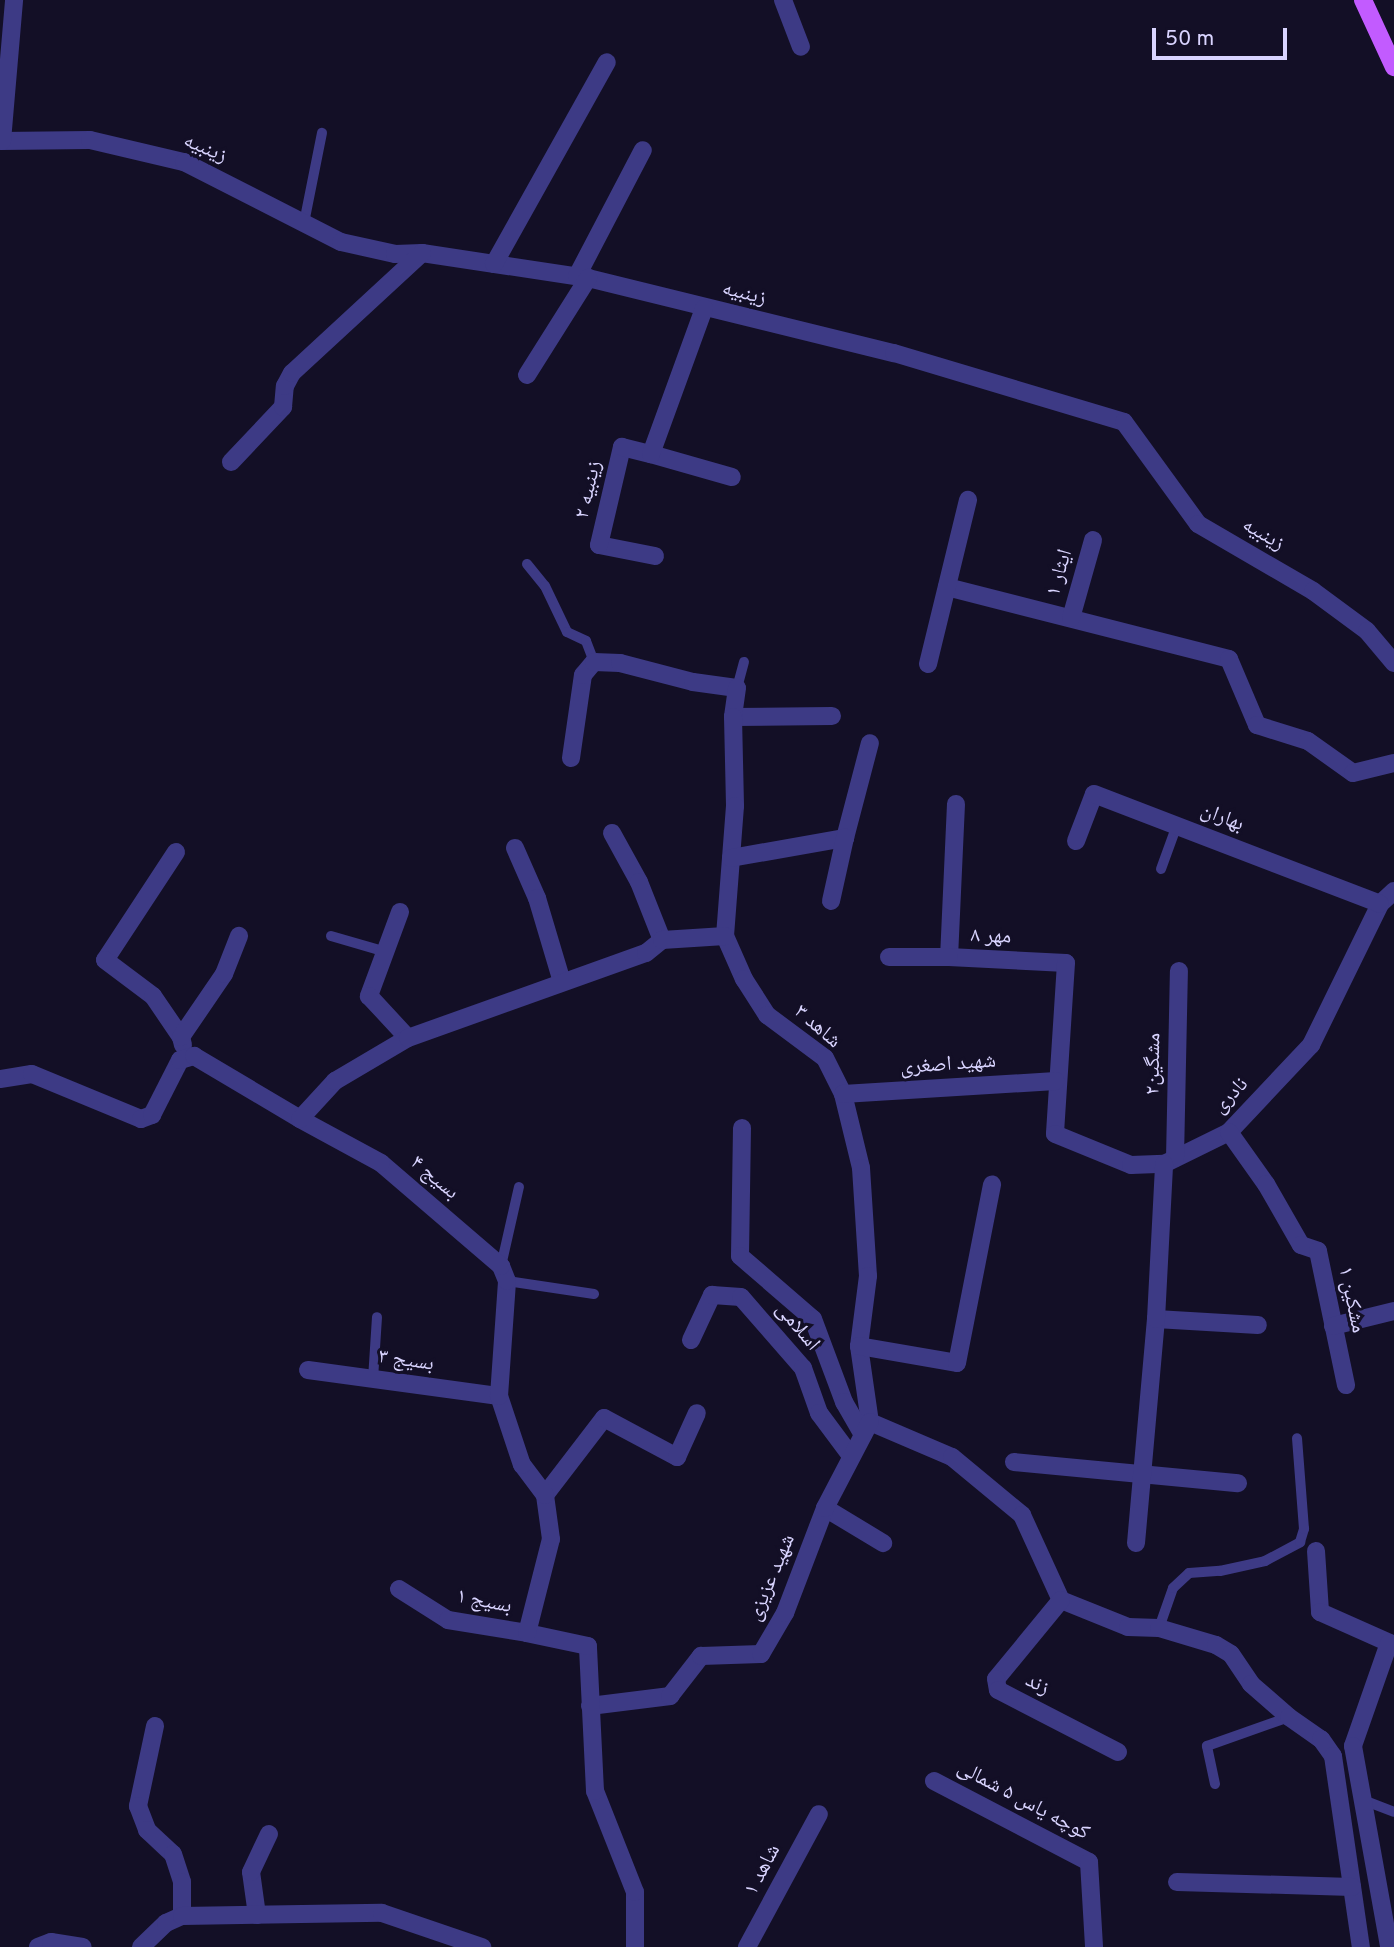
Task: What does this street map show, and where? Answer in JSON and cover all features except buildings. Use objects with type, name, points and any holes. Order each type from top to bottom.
[{"type":"main road","points":[[1363,0],[1394,67]]},
{"type":"street","points":[[1,141],[14,0]]},
{"type":"street","points":[[783,0],[802,47]]},
{"type":"street","points":[[494,264],[607,62]]},
{"type":"street","name":"زینبیه","points":[[1,141],[90,140],[184,162],[341,242],[396,254],[422,253],[583,277],[894,353],[1124,422],[1198,524],[1313,591],[1367,631],[1394,663]]},
{"type":"street","points":[[527,375],[583,277],[643,150]]},
{"type":"street","points":[[231,461],[283,407],[285,386],[292,373],[422,253]]},
{"type":"street","points":[[704,308],[651,454],[732,477]]},
{"type":"street","name":"زینبیه ۲","points":[[651,454],[622,447],[599,545],[655,556]]},
{"type":"street","points":[[928,664],[968,500]]},
{"type":"street","name":"ایثار ۱","points":[[1071,618],[1093,540]]},
{"type":"street","points":[[947,587],[1229,659],[1257,725],[1308,741],[1353,774],[1394,763]]},
{"type":"street","points":[[571,758],[583,675],[594,662],[620,663],[693,682],[737,688]]},
{"type":"street","name":"شاهد ۳","points":[[737,688],[733,717],[735,806],[725,936],[744,979],[767,1015],[825,1058],[843,1094],[861,1168],[863,1195],[868,1276],[859,1346],[867,1428]]},
{"type":"street","points":[[733,717],[832,716]]},
{"type":"street","points":[[831,901],[870,743]]},
{"type":"street","name":"بهاران","points":[[1076,841],[1094,794],[1380,904]]},
{"type":"street","name":"مهر ۸","points":[[956,804],[949,957],[1066,962],[1056,1081]]},
{"type":"street","points":[[612,833],[639,882],[662,940]]},
{"type":"street","points":[[731,858],[845,838]]},
{"type":"street","points":[[515,848],[537,898],[562,982]]},
{"type":"street","points":[[0,1079],[32,1074],[141,1119],[152,1115],[180,1060],[187,1058],[181,1037],[153,996],[105,960],[176,852]]},
{"type":"street","name":"نادری","points":[[1056,1081],[1055,1134],[1131,1165],[1169,1161],[1229,1132],[1311,1045],[1380,904],[1394,891]]},
{"type":"street","points":[[400,912],[369,996],[408,1038]]},
{"type":"street","points":[[181,1037],[224,974],[239,936]]},
{"type":"street","points":[[300,1119],[335,1081],[408,1038],[646,953],[662,940],[725,936]]},
{"type":"street","points":[[889,957],[949,957]]},
{"type":"street","name":"مشگین۲","points":[[1136,1543],[1169,1161],[1179,971]]},
{"type":"street","name":"بسیج ۴","points":[[187,1058],[194,1056],[381,1163],[504,1273]]},
{"type":"street","name":"شهید اصغری","points":[[843,1094],[1056,1081]]},
{"type":"street","points":[[742,1128],[740,1256],[813,1319],[844,1402],[867,1428],[952,1457],[1022,1516],[1061,1600],[1128,1627],[1159,1628],[1216,1645],[1231,1654],[1251,1684],[1289,1717],[1321,1739],[1333,1756],[1361,1947]]},
{"type":"street","name":"مشکین ۱","points":[[1229,1132],[1266,1184],[1301,1245],[1318,1251],[1346,1384]]},
{"type":"street","points":[[859,1346],[957,1363],[992,1184]]},
{"type":"street","points":[[504,1273],[499,1396],[522,1465],[545,1495],[551,1539],[527,1633],[588,1646],[595,1791],[635,1892],[635,1947]]},
{"type":"street","name":"اسلامی","points":[[691,1340],[712,1295],[741,1297],[803,1368],[819,1413],[851,1456]]},
{"type":"street","points":[[1333,1326],[1392,1317]]},
{"type":"street","points":[[1156,1319],[1258,1325]]},
{"type":"street","name":"بسیج ۳","points":[[308,1370],[499,1396]]},
{"type":"street","points":[[545,1495],[604,1418],[677,1457],[697,1413]]},
{"type":"street","name":"شهید عزیزی","points":[[590,1706],[670,1696],[701,1656],[761,1654],[785,1614],[825,1508],[867,1428]]},
{"type":"street","points":[[1014,1462],[1238,1483]]},
{"type":"street","points":[[825,1508],[883,1543]]},
{"type":"street","points":[[1316,1551],[1320,1612],[1392,1644],[1353,1746],[1389,1947]]},
{"type":"street","name":"بسیج ۱","points":[[399,1589],[448,1620],[527,1633]]},
{"type":"street","name":"زند","points":[[1061,1600],[996,1679],[998,1690],[1118,1752]]},
{"type":"street","points":[[141,1947],[158,1939],[181,1916],[182,1882],[173,1854],[147,1829],[138,1806],[155,1726]]},
{"type":"street","name":"کوچه یاس ۵ شمالی","points":[[934,1781],[1089,1862],[1094,1947]]},
{"type":"street","name":"شاهد ۱","points":[[747,1947],[819,1814]]},
{"type":"street","points":[[257,1915],[251,1872],[269,1834]]},
{"type":"street","points":[[1177,1882],[1352,1887]]},
{"type":"street","points":[[181,1916],[382,1913],[482,1947]]},
{"type":"street","points":[[38,1947],[51,1942],[83,1947]]},
{"type":"lane","points":[[304,223],[322,132]]},
{"type":"lane","points":[[527,564],[545,586],[567,632],[586,641],[594,662]]},
{"type":"lane","points":[[737,688],[744,662]]},
{"type":"lane","points":[[1161,869],[1177,825]]},
{"type":"lane","points":[[331,936],[386,952]]},
{"type":"lane","points":[[519,1187],[504,1273],[594,1294]]},
{"type":"lane","points":[[373,1379],[377,1317]]},
{"type":"lane","points":[[1159,1628],[1173,1588],[1189,1573],[1220,1571],[1265,1561],[1300,1542],[1304,1529],[1297,1438]]},
{"type":"lane","points":[[1215,1784],[1207,1746],[1289,1717]]},
{"type":"lane","points":[[1363,1800],[1394,1812]]}]
